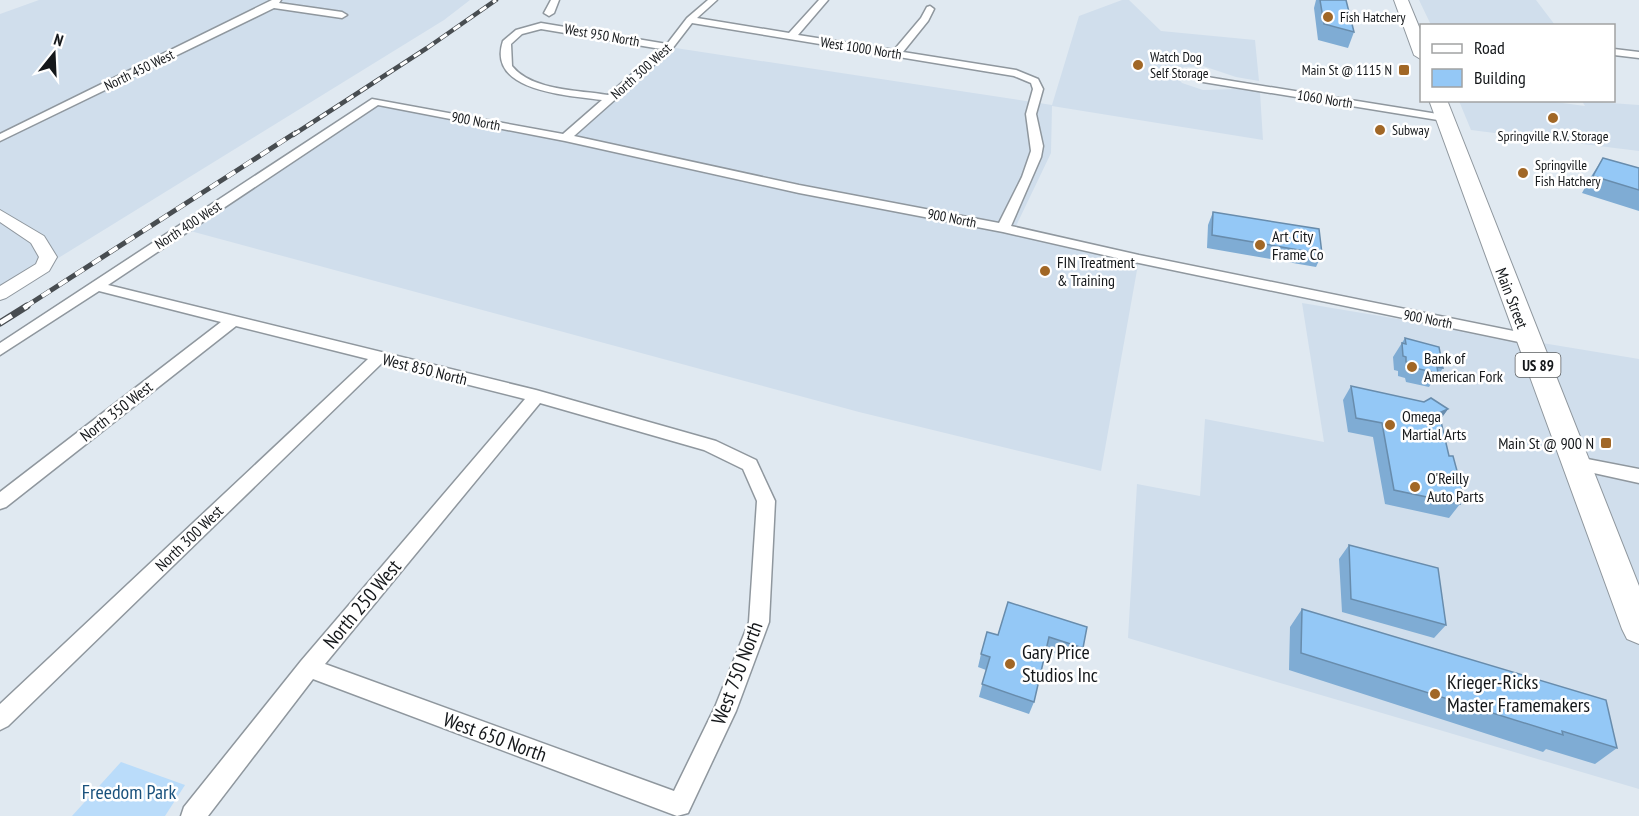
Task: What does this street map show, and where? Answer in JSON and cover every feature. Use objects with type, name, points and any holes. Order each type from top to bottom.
[{"type":"main road","points":[[1401,0],[1417,29],[1420,45]]},
{"type":"main road","name":"Main Street","points":[[1441,109],[1639,629]]},
{"type":"street","points":[[549,13],[555,0]]},
{"type":"street","points":[[792,36],[824,0]]},
{"type":"street","points":[[275,2],[342,15]]},
{"type":"street","name":"North 450 West","points":[[0,138],[275,2]]},
{"type":"street","name":"North 300 West","points":[[565,138],[669,47],[690,20],[708,2]]},
{"type":"street","points":[[897,53],[925,19],[930,9]]},
{"type":"street","name":"West 1000 North","points":[[690,20],[897,53],[1016,74],[1032,80],[1039,86],[1031,112],[1037,150],[1003,228]]},
{"type":"street","name":"West 950 North","points":[[610,98],[533,84],[514,74],[507,66],[508,40],[519,32],[535,26],[548,26],[669,47]]},
{"type":"street","points":[[1615,52],[1639,55]]},
{"type":"street","name":"1060 North","points":[[1207,80],[1441,109]]},
{"type":"street","name":"900 North","points":[[376,101],[565,138],[799,189],[1003,228],[1139,259],[1528,339]]},
{"type":"street","name":"North 400 West","points":[[0,350],[376,101]]},
{"type":"street","points":[[0,215],[38,240],[48,257],[44,267],[0,294]]},
{"type":"street","name":"West 850 North","points":[[96,286],[536,396],[710,445],[750,465]]},
{"type":"street","name":"North 350 West","points":[[0,502],[232,321]]},
{"type":"street","name":"North 300 West","points":[[0,718],[378,358]]},
{"type":"street","name":"North 250 West","points":[[193,816],[309,668],[536,396]]},
{"type":"street","points":[[1577,463],[1639,476]]},
{"type":"street","name":"West 750 North","points":[[680,805],[725,711],[759,622],[766,501],[750,465]]},
{"type":"street","name":"West 650 North","points":[[309,668],[680,805]]},
{"type":"shaded area","points":[[39,0],[470,0],[444,20],[0,294],[0,14]]},
{"type":"shaded area","points":[[1122,0],[1129,0],[1161,31],[1255,40],[1259,81],[1236,77],[1203,66],[1184,67],[1174,74],[1182,83],[1203,90],[1237,89],[1260,92],[1263,140],[1052,106],[1051,153],[1016,226],[1139,259],[1101,471],[859,412],[183,229],[376,101],[565,138],[669,47],[1052,105],[1079,16]]},
{"type":"shaded area","points":[[1419,0],[1536,0],[1554,24],[1431,24]]},
{"type":"shaded area","name":"Springville R.V. Storage","points":[[1459,102],[1555,102],[1585,106],[1583,102],[1596,102],[1639,105],[1639,151],[1471,130]]},
{"type":"shaded area","points":[[1302,303],[1639,359],[1639,789],[1128,638],[1137,484],[1200,496],[1205,419],[1324,442]]},
{"type":"green space","name":"Freedom Park","points":[[121,762],[185,785],[165,816],[72,816]]},
{"type":"building","points":[[1320,0],[1346,0],[1354,32],[1324,24]]},
{"type":"building","points":[[1603,158],[1639,168],[1639,190],[1593,176]]},
{"type":"building","points":[[1213,212],[1319,229],[1322,254],[1212,235]]},
{"type":"building","points":[[1405,338],[1439,347],[1443,368],[1437,367],[1438,373],[1414,368],[1414,364],[1406,362],[1402,343],[1406,344]]},
{"type":"building","points":[[1351,386],[1424,402],[1431,398],[1448,409],[1439,413],[1449,456],[1453,456],[1463,493],[1457,492],[1460,504],[1394,490],[1382,423],[1356,418]]},
{"type":"building","points":[[1349,545],[1438,568],[1446,625],[1351,599]]},
{"type":"building","name":"Gary Price Studios Inc","points":[[1008,602],[1087,627],[1083,648],[1049,637],[1034,702],[982,684],[990,657],[981,654],[987,632],[998,635]]},
{"type":"building","points":[[1302,609],[1606,700],[1617,748],[1562,731],[1563,735],[1301,653]]},
{"type":"railway","points":[[293,135],[496,0]]},
{"type":"railway","points":[[25,307],[295,133]]},
{"type":"railway","points":[[0,323],[27,306]]},
{"type":"place","name":"Fish Hatchery","points":[[1328,17]]},
{"type":"place","name":"Watch Dog Self Storage","points":[[1138,65]]},
{"type":"place","name":"Main St @ 1115 N","points":[[1404,70]]},
{"type":"place","name":"Springville R.V. Storage","points":[[1553,118]]},
{"type":"place","name":"Subway","points":[[1380,130]]},
{"type":"place","name":"Springville Fish Hatchery","points":[[1523,173]]},
{"type":"place","name":"Art City Frame Co","points":[[1260,245]]},
{"type":"place","name":"FIN Treatment & Training","points":[[1045,271]]},
{"type":"place","name":"Bank of American Fork","points":[[1412,367]]},
{"type":"place","name":"Omega Martial Arts","points":[[1390,425]]},
{"type":"place","name":"Main St @ 900 N","points":[[1606,443]]},
{"type":"place","name":"O'Reilly Auto Parts","points":[[1415,487]]},
{"type":"place","name":"Gary Price Studios Inc","points":[[1010,664]]},
{"type":"place","name":"Krieger-Ricks Master Framemakers","points":[[1435,694]]}]
